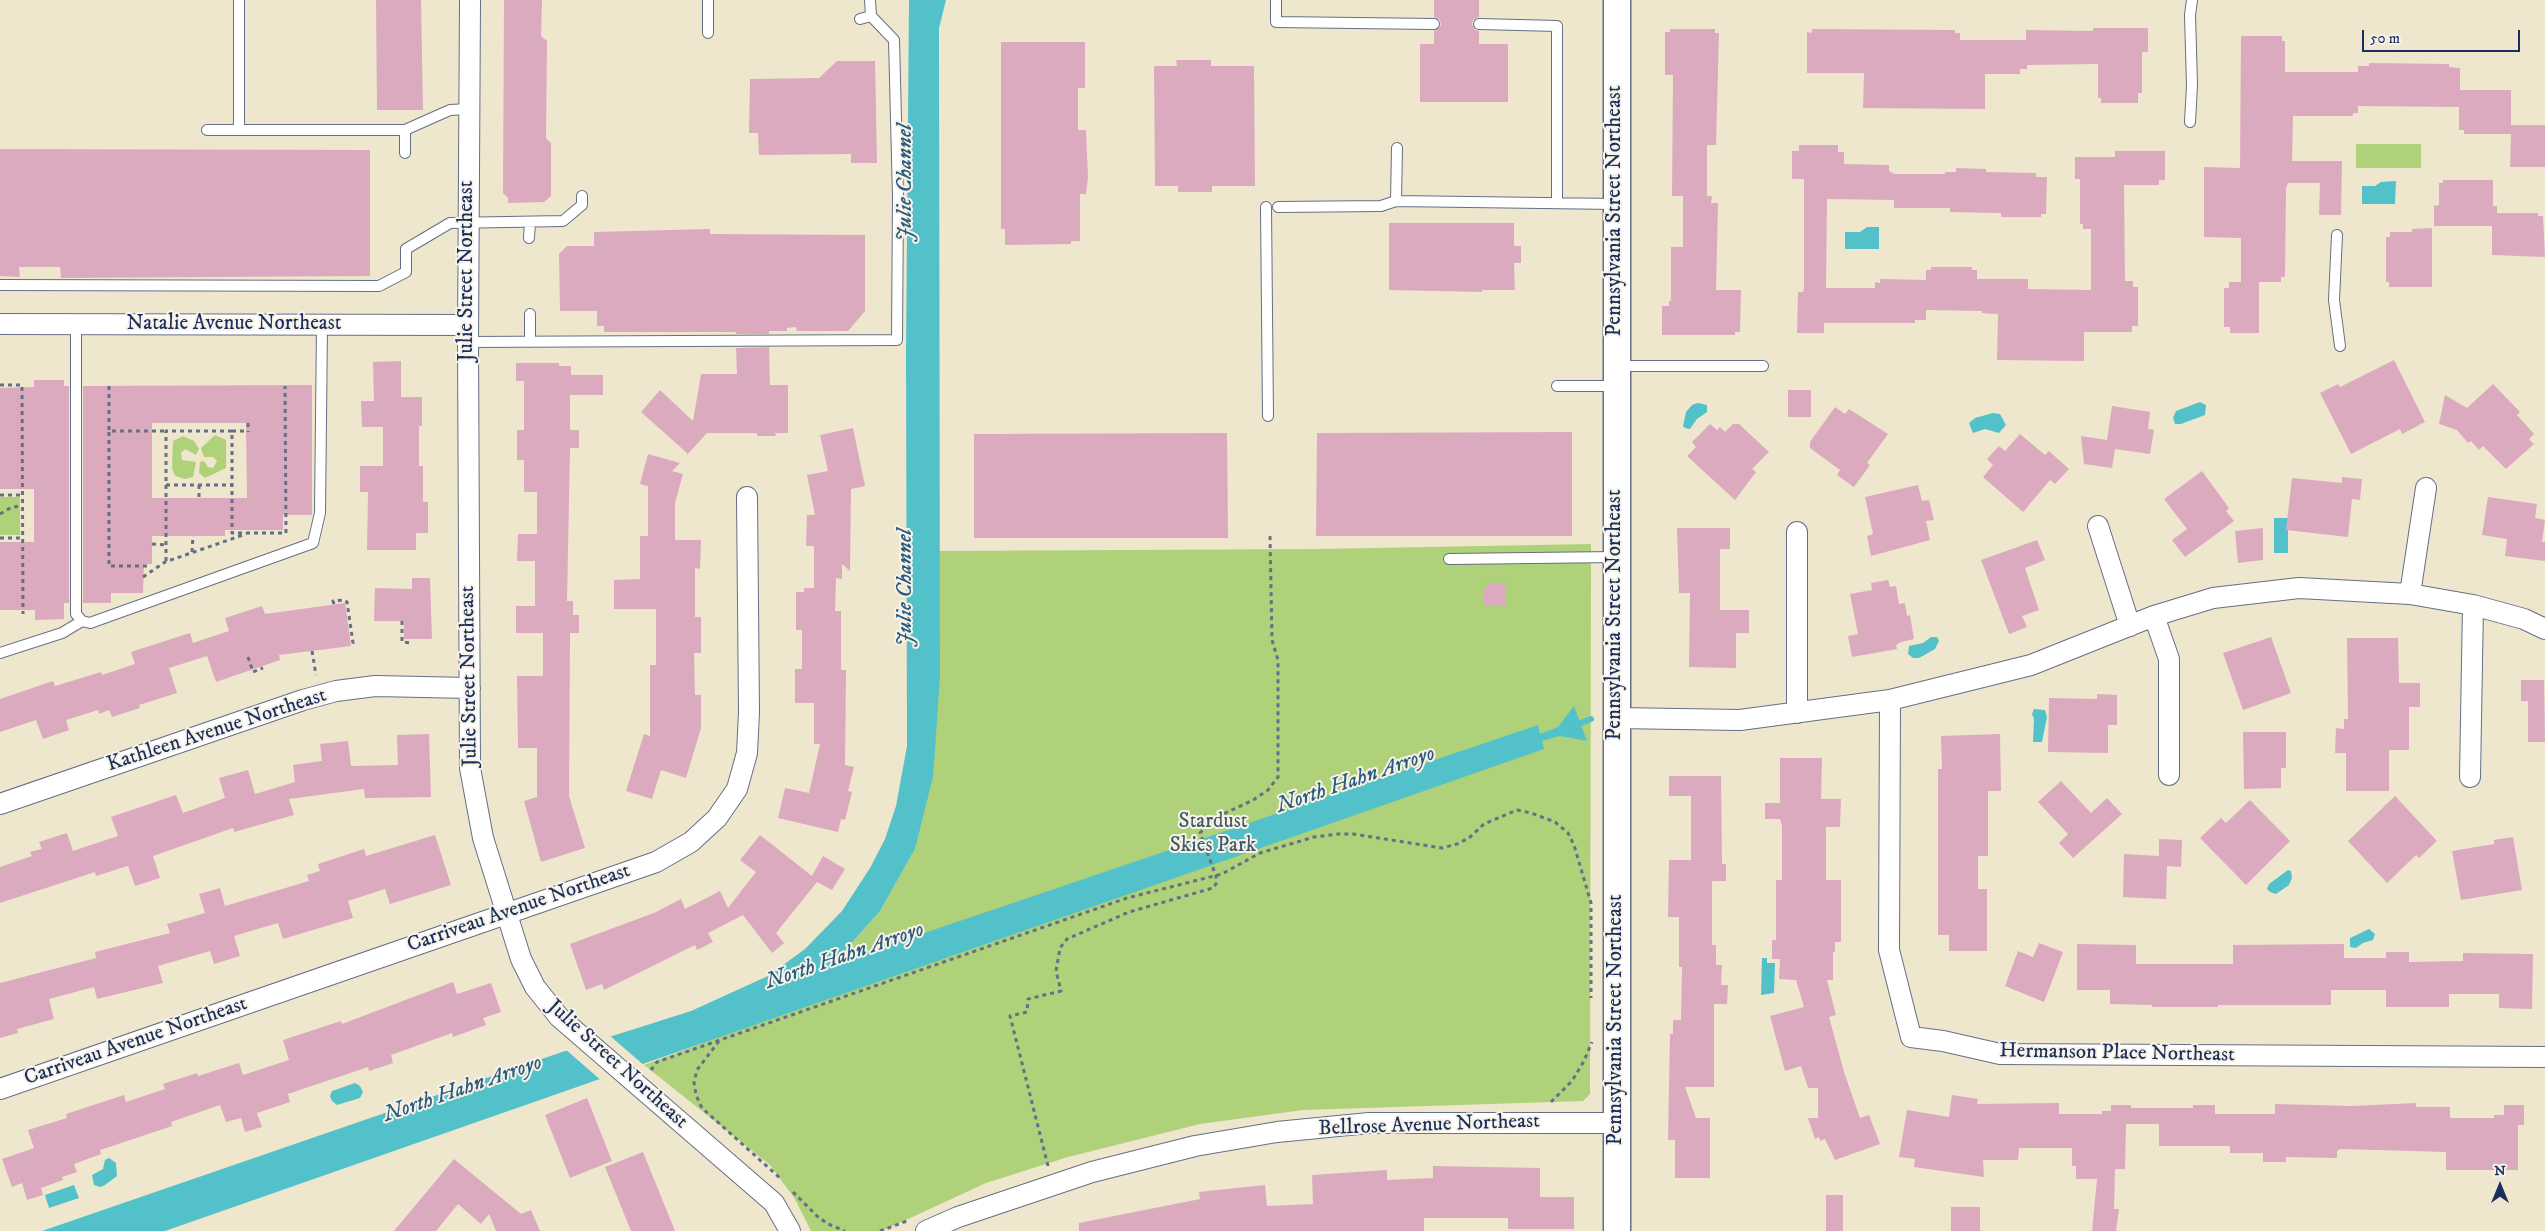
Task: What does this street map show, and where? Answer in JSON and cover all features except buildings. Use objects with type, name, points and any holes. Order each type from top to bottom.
[{"type":"street","name":"Julie Street Northeast","points":[[470,0],[468,222],[470,768],[474,801],[482,838],[521,959],[535,987],[559,1017],[643,1078],[774,1203],[790,1231]]},
{"type":"street","name":"Pennsylvania Street Northeast","points":[[1616,0],[1616,1231]]},
{"type":"street","name":"Natalie Avenue Northeast","points":[[0,324],[322,325],[468,334]]},
{"type":"street","points":[[2410,594],[2426,488]]},
{"type":"street","name":"Carriveau Avenue Northeast","points":[[0,1089],[656,862],[692,842],[717,818],[736,789],[747,753],[749,712],[747,497]]},
{"type":"street","points":[[2098,526],[2130,626]]},
{"type":"street","points":[[1797,532],[1797,713]]},
{"type":"street","points":[[1616,718],[1740,720],[1890,700],[2031,665],[2154,616],[2213,598],[2299,588],[2410,594],[2473,605],[2524,619],[2545,629]]},
{"type":"street","points":[[2470,777],[2473,605]]},
{"type":"street","points":[[2154,616],[2169,659],[2169,775]]},
{"type":"street","name":"Kathleen Avenue Northeast","points":[[0,804],[319,696],[376,686],[470,688]]},
{"type":"street","name":"Hermanson Place Northeast","points":[[1890,700],[1889,950],[1911,1037],[1943,1041],[2000,1054],[2545,1057]]},
{"type":"street","name":"Bellrose Avenue Northeast","points":[[926,1231],[958,1217],[1092,1172],[1196,1146],[1277,1132],[1369,1123],[1616,1123]]},
{"type":"lane","points":[[239,0],[239,130]]},
{"type":"lane","points":[[708,0],[708,33]]},
{"type":"lane","points":[[468,334],[530,342],[897,340],[898,197],[894,40],[865,17],[870,0]]},
{"type":"lane","points":[[1276,0],[1276,22],[1434,24]]},
{"type":"lane","points":[[2190,122],[2192,85],[2190,15],[2192,0]]},
{"type":"lane","points":[[1479,24],[1557,26],[1557,203]]},
{"type":"lane","points":[[207,130],[405,130],[450,110],[469,110]]},
{"type":"lane","points":[[405,130],[405,153]]},
{"type":"lane","points":[[1396,201],[1397,148]]},
{"type":"lane","points":[[0,285],[379,286],[406,272],[406,249],[450,223],[563,221],[582,205],[582,196]]},
{"type":"lane","points":[[1278,207],[1381,206],[1396,201],[1616,204]]},
{"type":"lane","points":[[1266,207],[1268,416]]},
{"type":"lane","points":[[529,238],[530,222]]},
{"type":"lane","points":[[2337,235],[2334,300],[2340,346]]},
{"type":"lane","points":[[530,314],[530,342]]},
{"type":"lane","points":[[76,324],[76,614],[82,621],[90,623],[313,543],[320,513],[322,325]]},
{"type":"lane","points":[[1556,386],[1615,376],[1763,366]]},
{"type":"lane","points":[[1449,559],[1616,557]]},
{"type":"lane","points":[[0,653],[62,633],[82,621]]},
{"type":"path","points":[[0,385],[22,385],[23,614]]},
{"type":"path","points":[[109,386],[109,566],[147,566]]},
{"type":"path","points":[[232,430],[232,533],[286,532],[285,386]]},
{"type":"path","points":[[109,431],[248,431],[248,423]]},
{"type":"path","points":[[166,430],[166,561]]},
{"type":"path","points":[[166,485],[232,485]]},
{"type":"path","points":[[199,485],[199,498]]},
{"type":"path","points":[[0,495],[22,495]]},
{"type":"path","points":[[0,514],[12,507],[22,506]]},
{"type":"path","points":[[143,577],[166,561],[250,532]]},
{"type":"path","points":[[192,552],[193,536]]},
{"type":"path","points":[[1048,1166],[1010,1016],[1027,1012],[1028,999],[1062,990],[1056,971],[1060,948],[1068,939],[1129,912],[1213,888],[1216,884],[1216,876],[1200,833],[1213,819],[1254,800],[1268,790],[1278,777],[1278,660],[1272,640],[1270,536]]},
{"type":"path","points":[[0,538],[23,538]]},
{"type":"path","points":[[152,544],[166,545]]},
{"type":"path","points":[[334,604],[333,601],[344,600],[347,602],[353,643],[351,648]]},
{"type":"path","points":[[402,621],[402,642],[413,643]]},
{"type":"path","points":[[312,651],[316,678]]},
{"type":"path","points":[[248,657],[253,672],[263,668]]},
{"type":"path","points":[[643,1078],[657,1062],[1127,898],[1216,876],[1260,852],[1314,837],[1353,834],[1442,848],[1469,838],[1484,824],[1517,810],[1531,813],[1562,826],[1574,845],[1591,903],[1591,1006]]},
{"type":"path","points":[[1549,1105],[1572,1081],[1584,1062],[1592,1044],[1592,1035]]},
{"type":"path","points":[[719,1040],[697,1070],[694,1082],[696,1095],[702,1108],[785,1183]]},
{"type":"path","points":[[791,1190],[817,1216],[828,1224],[845,1231]]},
{"type":"green space","points":[[2356,144],[2421,144],[2421,168],[2356,168]]},
{"type":"green space","points":[[215,435],[226,440],[226,468],[205,478],[199,473],[200,462],[204,461],[208,467],[213,468],[217,461],[213,457],[204,457],[201,448]]},
{"type":"green space","points":[[183,436],[194,441],[199,449],[196,455],[185,449],[181,453],[182,460],[196,462],[193,477],[185,479],[175,476],[172,468],[173,441]]},
{"type":"green space","points":[[0,497],[20,497],[20,535],[0,535]]},
{"type":"green space","name":"Stardust Skies Park","points":[[1591,544],[1590,1094],[1583,1101],[1303,1110],[1200,1124],[1068,1157],[986,1183],[882,1231],[811,1231],[795,1199],[770,1165],[644,1065],[700,1044],[832,965],[880,911],[915,849],[940,677],[939,551],[1319,549]]},
{"type":"water","points":[[909,0],[946,0],[939,28],[940,677],[933,777],[915,849],[880,911],[833,964],[1538,725],[1540,734],[1558,727],[1574,706],[1587,741],[1560,736],[1542,741],[1544,749],[165,1231],[42,1231],[562,1052],[691,1011],[768,976],[805,949],[842,911],[870,868],[885,839],[896,806],[907,746],[906,352]]},
{"type":"water","points":[[2396,181],[2395,204],[2362,204],[2362,186],[2375,186],[2381,182]]},
{"type":"water","points":[[1867,227],[1879,227],[1879,249],[1845,249],[1845,232],[1860,232]]},
{"type":"water","points":[[2200,402],[2206,405],[2205,415],[2181,424],[2175,424],[2173,418],[2176,411]]},
{"type":"water","points":[[1698,403],[1707,405],[1707,412],[1697,419],[1690,429],[1685,428],[1683,426],[1686,412],[1692,405]]},
{"type":"water","points":[[1993,413],[2000,414],[2006,425],[1999,433],[1985,429],[1973,433],[1969,423],[1975,418]]},
{"type":"water","points":[[2274,518],[2288,518],[2288,553],[2274,553]]},
{"type":"water","points":[[1931,637],[1937,637],[1939,641],[1935,649],[1919,658],[1913,658],[1908,654],[1909,646],[1923,643]]},
{"type":"water","points":[[2034,709],[2045,710],[2047,717],[2042,742],[2033,742],[2034,719],[2032,714]]},
{"type":"water","points":[[2288,870],[2291,871],[2292,878],[2289,885],[2276,894],[2270,892],[2267,889],[2269,884]]},
{"type":"water","points":[[2369,929],[2375,934],[2373,940],[2363,943],[2356,948],[2350,947],[2350,938]]},
{"type":"water","points":[[1762,958],[1767,958],[1767,963],[1775,963],[1774,993],[1761,995]]},
{"type":"water","points":[[355,1083],[360,1086],[363,1092],[360,1098],[337,1105],[332,1101],[330,1096],[332,1091]]},
{"type":"water","points":[[109,1158],[116,1163],[117,1176],[100,1187],[94,1185],[92,1175],[103,1169],[105,1160]]},
{"type":"water","points":[[74,1185],[79,1198],[49,1208],[45,1195]]},
{"type":"pier","points":[[609,1035],[646,1067],[603,1082],[565,1049]]},
{"type":"waterway","name":"North Hahn Arroyo","points":[[1573,726],[1591,719]]},
{"type":"water label","name":"Julie Channel","points":[[906,183]]},
{"type":"water label","name":"Julie Channel","points":[[906,588]]}]
